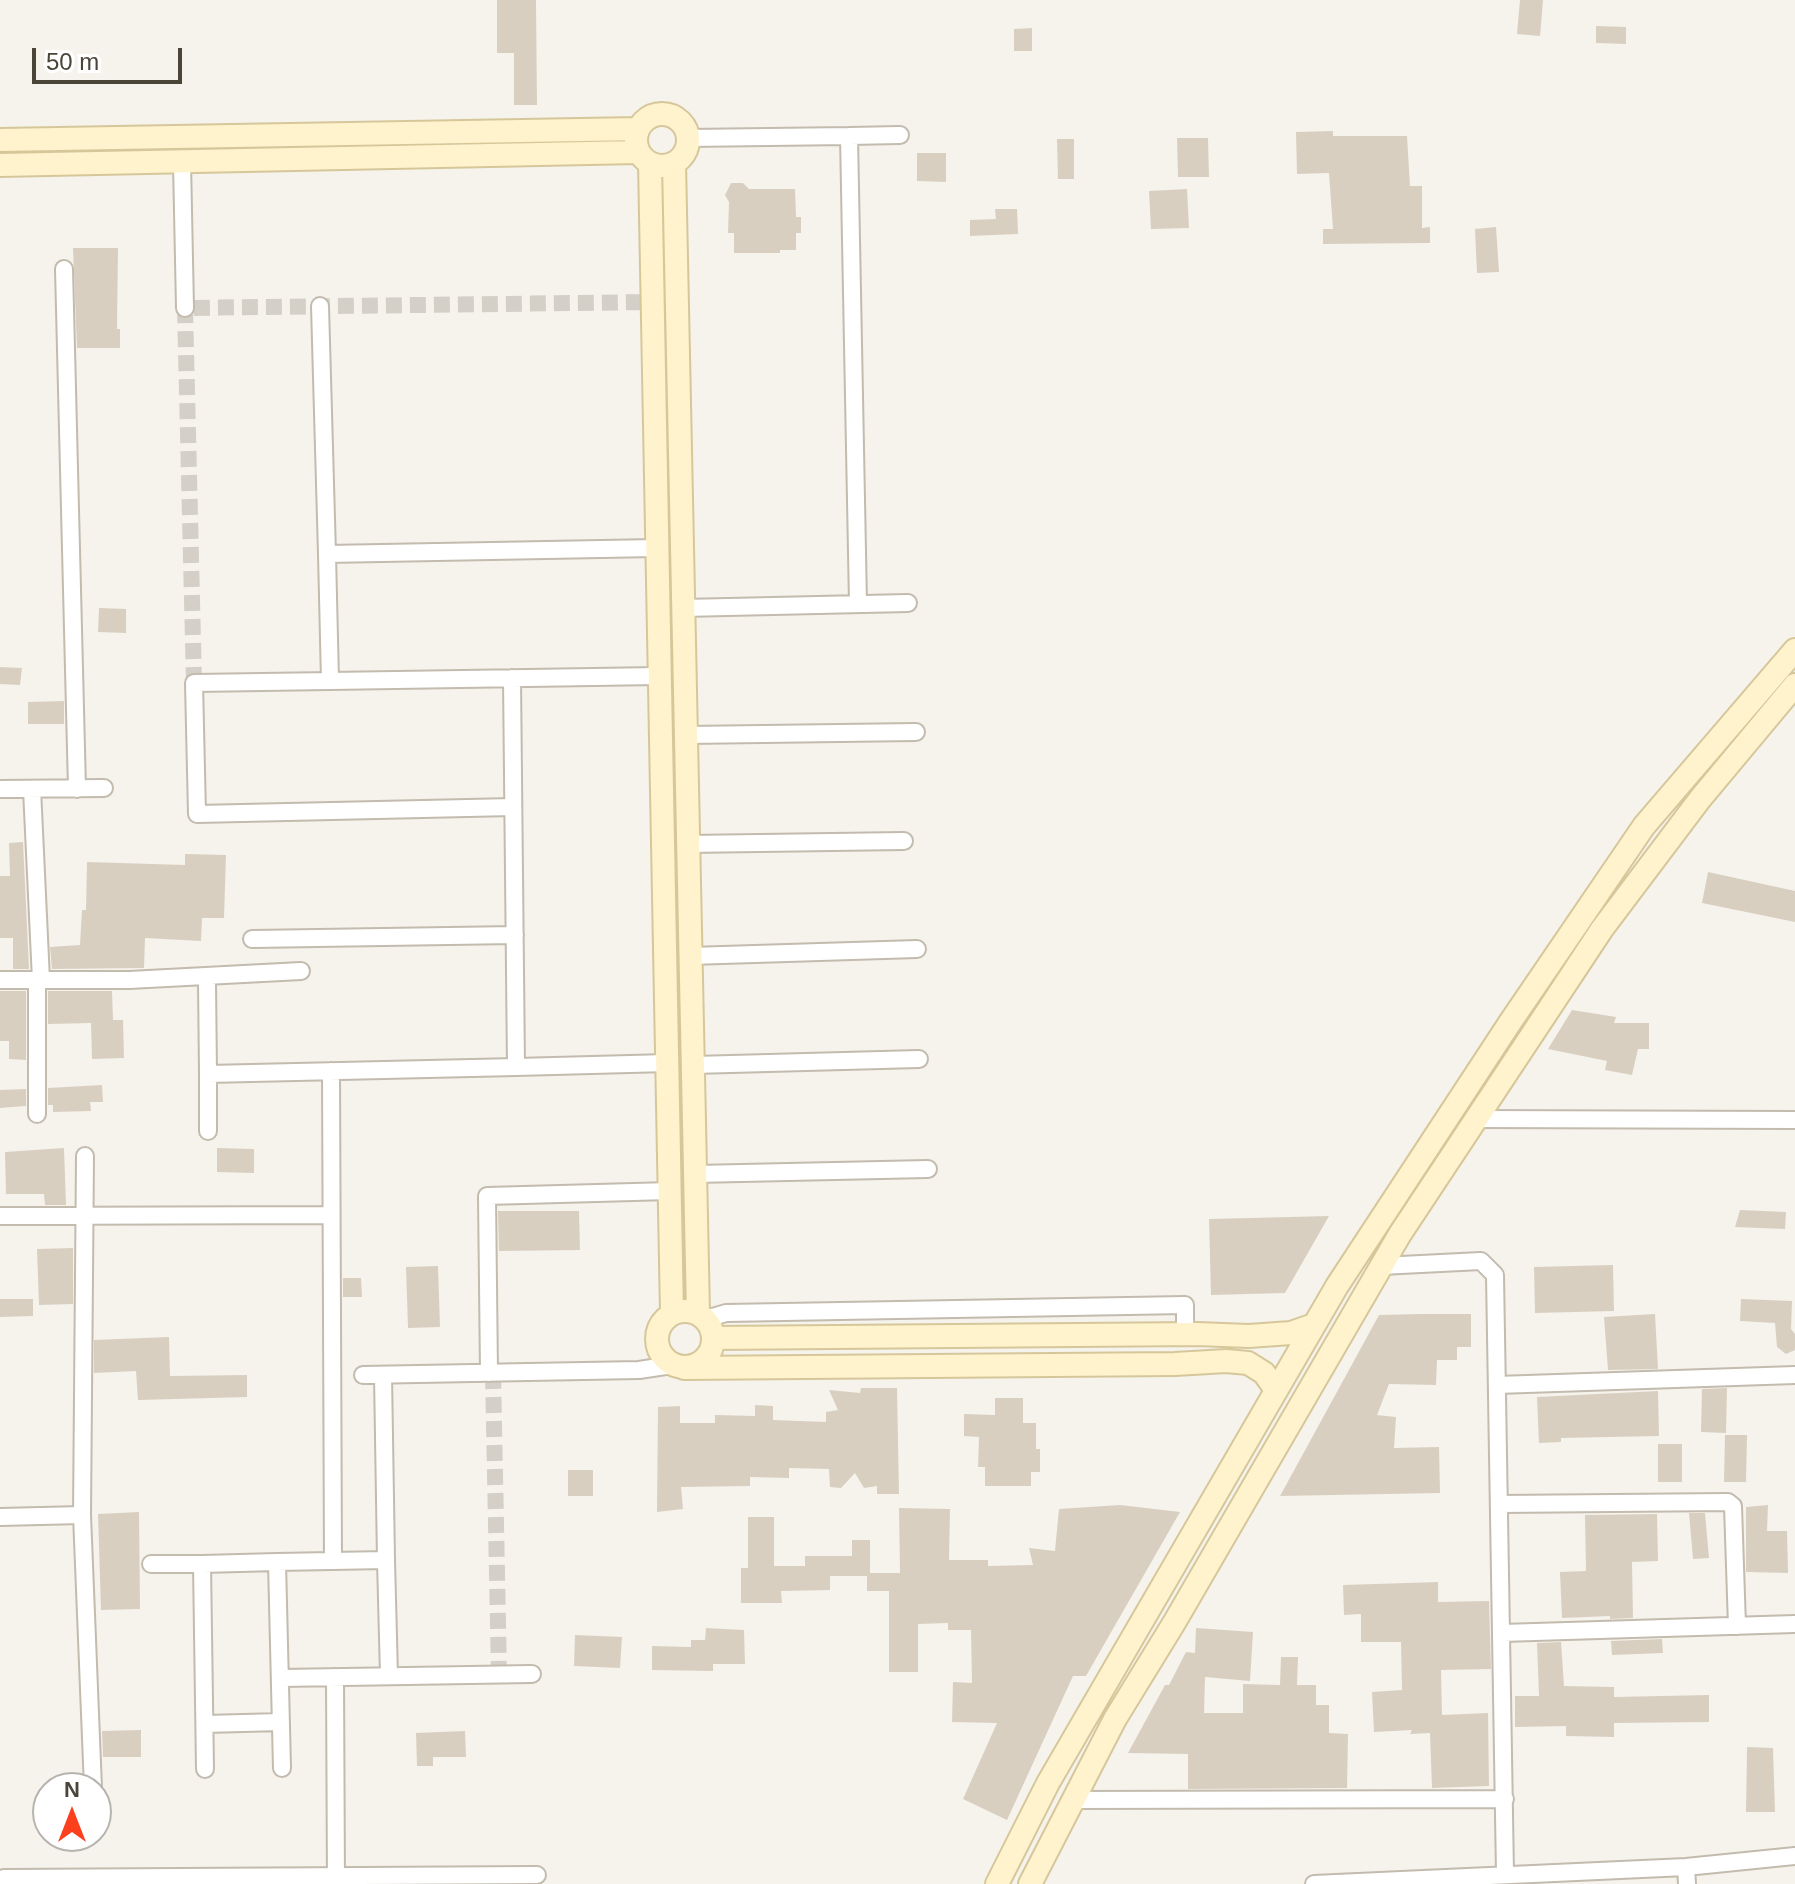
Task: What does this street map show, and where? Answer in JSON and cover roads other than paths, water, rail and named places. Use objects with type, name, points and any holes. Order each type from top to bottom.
[{"type":"street","points":[[0,165],[644,158],[658,165],[674,163],[682,158],[687,149],[685,125],[665,114],[649,116],[638,129],[636,138],[644,158],[656,548],[672,1313]]},
{"type":"street","points":[[0,140],[638,129]]},
{"type":"street","points":[[688,138],[900,135]]},
{"type":"street","points":[[183,162],[199,136]]},
{"type":"street","points":[[849,136],[858,604]]},
{"type":"street","points":[[168,137],[183,162],[185,308]]},
{"type":"street","points":[[674,163],[695,1174],[706,1324],[712,1349],[706,1359],[678,1366],[662,1357],[656,1345],[662,1321],[672,1313],[689,1311],[706,1324],[1277,1335],[1314,1325]]},
{"type":"street","points":[[64,269],[77,789]]},
{"type":"street","points":[[320,306],[330,681]]},
{"type":"street","points":[[327,554],[656,548]]},
{"type":"street","points":[[683,608],[908,603]]},
{"type":"street","points":[[997,1884],[1048,1783],[1337,1286],[1644,826],[1795,650]]},
{"type":"street","points":[[513,807],[197,822],[194,683],[659,676]]},
{"type":"street","points":[[512,678],[516,1067]]},
{"type":"street","points":[[1030,1884],[1115,1719],[1381,1266],[1602,929],[1700,799],[1795,685]]},
{"type":"street","points":[[686,735],[916,732]]},
{"type":"street","points":[[1679,784],[1700,799]]},
{"type":"street","points":[[0,789],[104,788]]},
{"type":"street","points":[[32,789],[39,980],[37,1114]]},
{"type":"street","points":[[688,844],[904,841]]},
{"type":"street","points":[[252,939],[515,935]]},
{"type":"street","points":[[690,956],[917,949]]},
{"type":"street","points":[[0,980],[129,980],[301,971]]},
{"type":"street","points":[[207,982],[208,1131]]},
{"type":"street","points":[[1511,1021],[1534,1031]]},
{"type":"street","points":[[693,1065],[919,1059]]},
{"type":"street","points":[[208,1074],[668,1063]]},
{"type":"street","points":[[331,1071],[333,1561]]},
{"type":"street","points":[[1476,1119],[1795,1120]]},
{"type":"street","points":[[85,1156],[82,1515],[92,1772]]},
{"type":"street","points":[[695,1174],[928,1169]]},
{"type":"street","points":[[489,1373],[487,1196],[670,1191]]},
{"type":"street","points":[[0,1216],[331,1215]]},
{"type":"street","points":[[1381,1266],[1481,1261],[1495,1275],[1505,1874]]},
{"type":"street","points":[[363,1375],[639,1370],[678,1366],[1226,1361],[1248,1363],[1264,1373],[1276,1390]]},
{"type":"street","points":[[383,1375],[389,1676]]},
{"type":"street","points":[[1497,1385],[1795,1375]]},
{"type":"street","points":[[1224,1480],[1255,1484]]},
{"type":"street","points":[[1499,1504],[1728,1502],[1733,1506],[1737,1626]]},
{"type":"street","points":[[0,1517],[82,1515]]},
{"type":"street","points":[[151,1564],[386,1560]]},
{"type":"street","points":[[277,1562],[282,1768]]},
{"type":"street","points":[[202,1564],[205,1769]]},
{"type":"street","points":[[1502,1633],[1795,1624]]},
{"type":"street","points":[[281,1678],[532,1674]]},
{"type":"street","points":[[335,1677],[336,1880]]},
{"type":"street","points":[[205,1724],[281,1722]]},
{"type":"street","points":[[1073,1800],[1505,1799]]},
{"type":"street","points":[[1314,1884],[1686,1867],[1795,1856]]},
{"type":"street","points":[[1686,1867],[1687,1884]]},
{"type":"street","points":[[4,1878],[336,1880],[537,1875]]},
{"type":"tunnel","points":[[194,683],[185,308],[652,302]]},
{"type":"tunnel","points":[[493,1373],[499,1674]]}]
